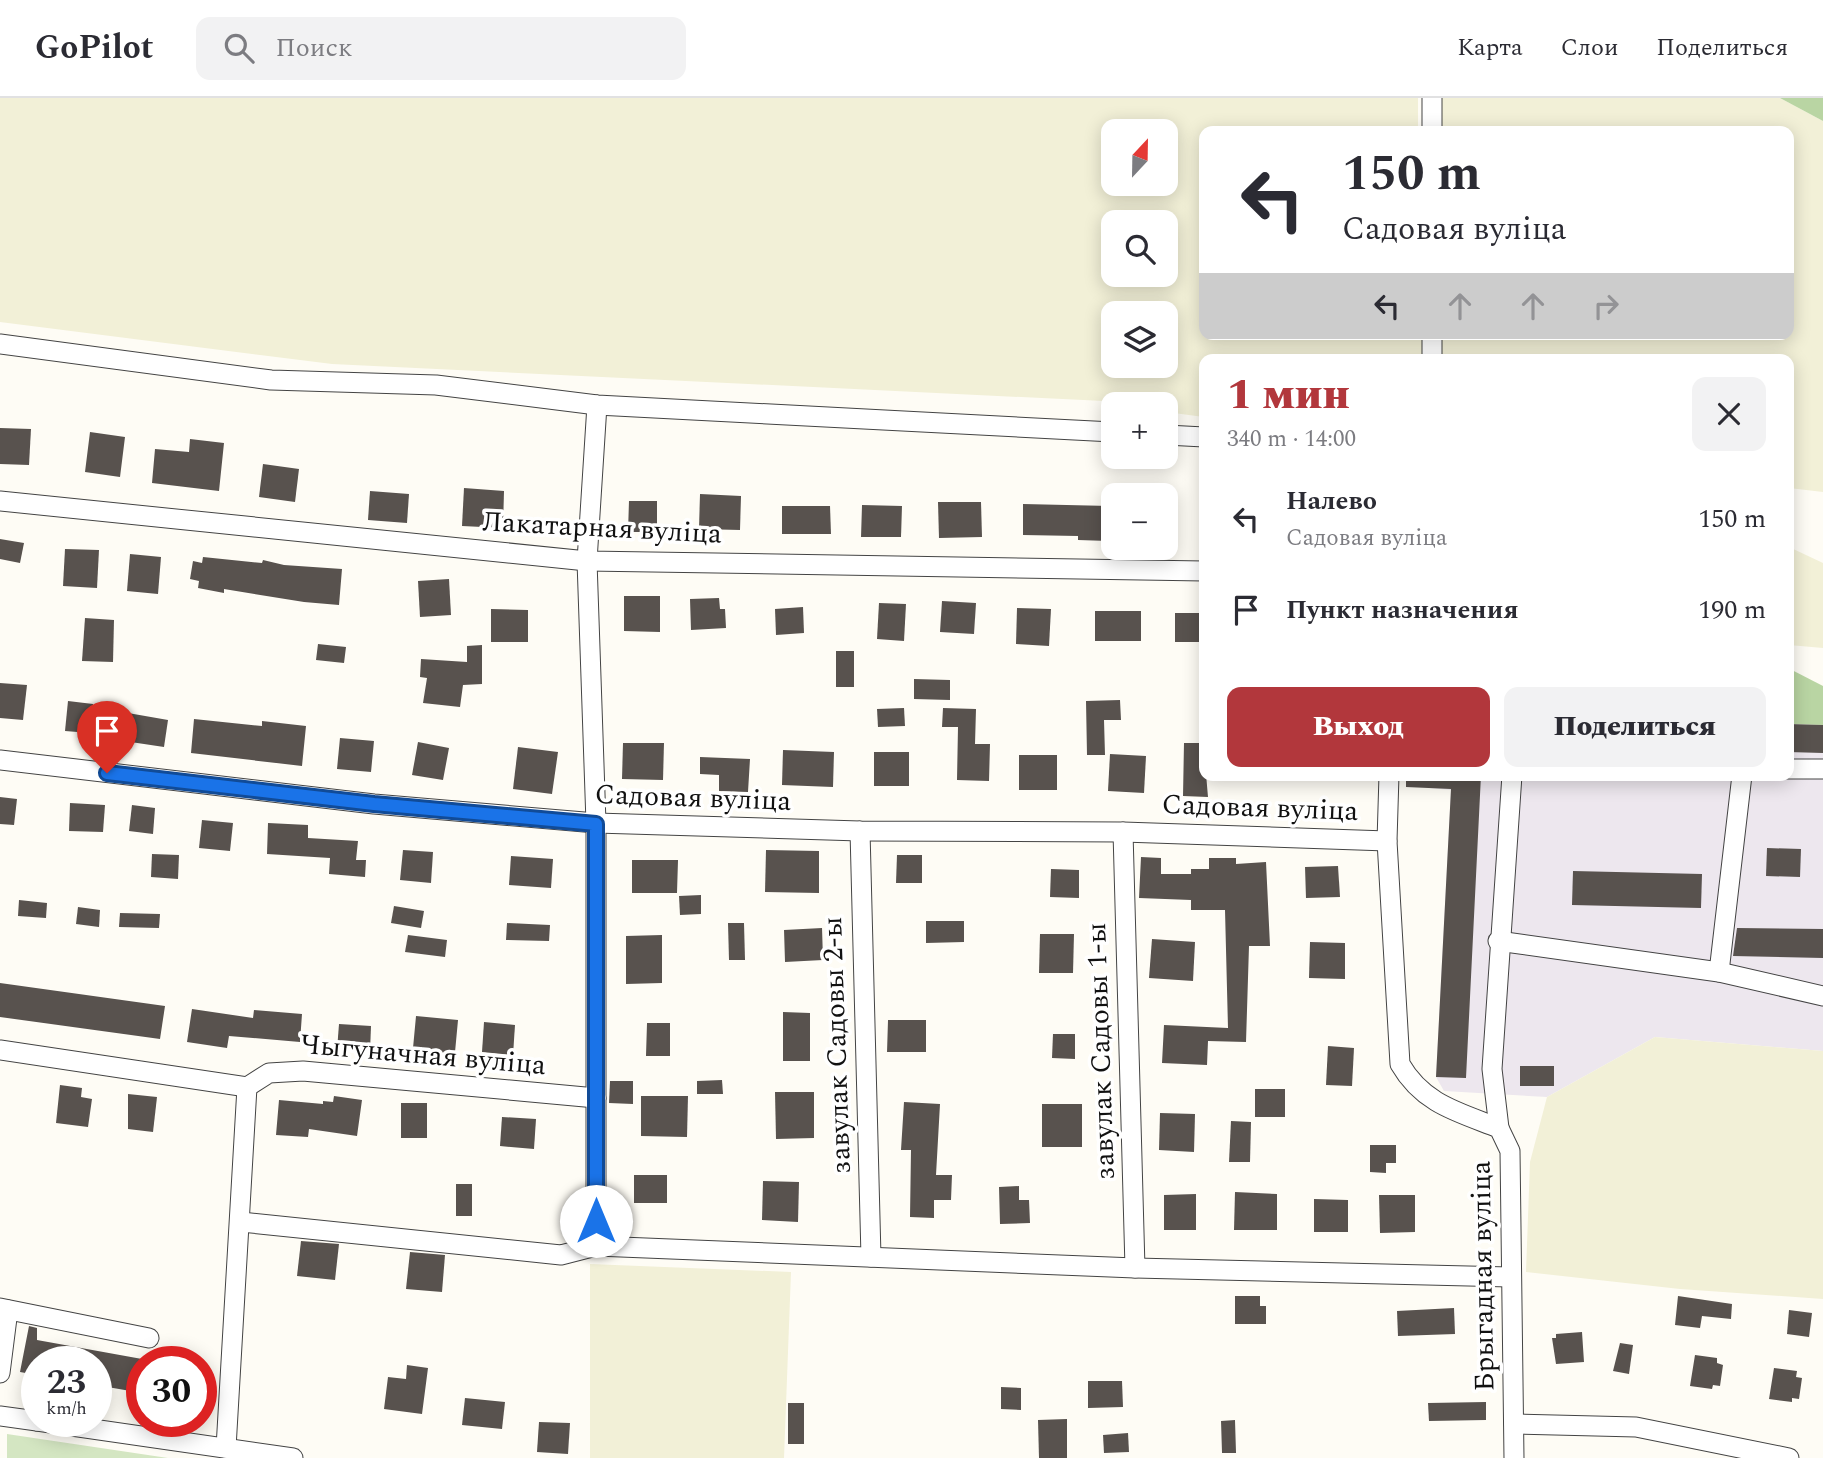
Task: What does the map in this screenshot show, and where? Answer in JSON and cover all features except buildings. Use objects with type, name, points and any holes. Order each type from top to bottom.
[{"type":"street","points":[[1432,98],[1432,126]]},
{"type":"street","points":[[0,344],[271,380],[436,385],[597,405],[1101,431]]},
{"type":"street","points":[[596,1246],[596,824],[587,561],[597,405]]},
{"type":"street","points":[[1178,436],[1199,437]]},
{"type":"street","name":"Лакатарная вуліца","points":[[0,501],[587,561],[1199,571]]},
{"type":"street","name":"Садовая вуліца","points":[[0,760],[374,804],[596,824],[860,831],[1123,832],[1387,841]]},
{"type":"street","points":[[1794,769],[1823,769]]},
{"type":"street","name":"Брыгадная вуліца","points":[[1389,781],[1387,841],[1400,1064],[1412,1085],[1439,1104],[1499,1128],[1510,1151],[1514,1458]]},
{"type":"street","points":[[1499,1128],[1492,1069],[1511,781]]},
{"type":"street","points":[[1719,972],[1741,781]]},
{"type":"street","name":"завулак Садовы 2-ы","points":[[860,831],[871,1257]]},
{"type":"street","name":"завулак Садовы 1-ы","points":[[1123,832],[1135,1268]]},
{"type":"street","points":[[1499,941],[1719,972],[1823,996]]},
{"type":"street","points":[[0,1050],[247,1087],[242,1222],[226,1447]]},
{"type":"street","name":"Чыгуначная вуліца","points":[[247,1087],[269,1073],[303,1071],[596,1098]]},
{"type":"street","points":[[242,1222],[561,1255],[596,1246],[1135,1268],[1510,1277]]},
{"type":"street","points":[[0,1373],[4,1309],[149,1338]]},
{"type":"street","points":[[0,1416],[21,1419]]},
{"type":"street","points":[[1514,1424],[1636,1427],[1789,1458]]},
{"type":"street","points":[[112,1431],[293,1458]]},
{"type":"shaded area","points":[[0,98],[1418,98],[1418,126],[1199,126],[1199,340],[1422,340],[1422,354],[1199,354],[1199,416],[1178,414],[1178,392],[1101,392],[1101,401],[332,364],[0,322]]},
{"type":"shaded area","points":[[1439,98],[1780,98],[1823,121],[1823,492],[1794,489],[1794,354],[1440,354],[1440,340],[1794,340],[1794,126],[1439,126]]},
{"type":"shaded area","points":[[1794,549],[1823,563],[1823,648],[1794,645]]},
{"type":"shaded area","points":[[1794,724],[1823,725],[1823,1051],[1655,1037],[1547,1097],[1444,1091],[1436,1077],[1451,790],[1429,788],[1430,781],[1794,781]]},
{"type":"shaded area","points":[[1655,1037],[1823,1051],[1823,1299],[1680,1289],[1526,1272],[1530,1162],[1547,1097]]},
{"type":"shaded area","points":[[590,1264],[791,1272],[784,1458],[590,1458]]},
{"type":"green space","points":[[1780,98],[1823,98],[1823,121]]},
{"type":"green space","points":[[1794,671],[1823,686],[1823,725],[1794,724]]},
{"type":"green space","points":[[7,1434],[168,1458],[7,1458]]},
{"type":"route","points":[[107,773],[374,804],[596,824],[596,1221]]}]
